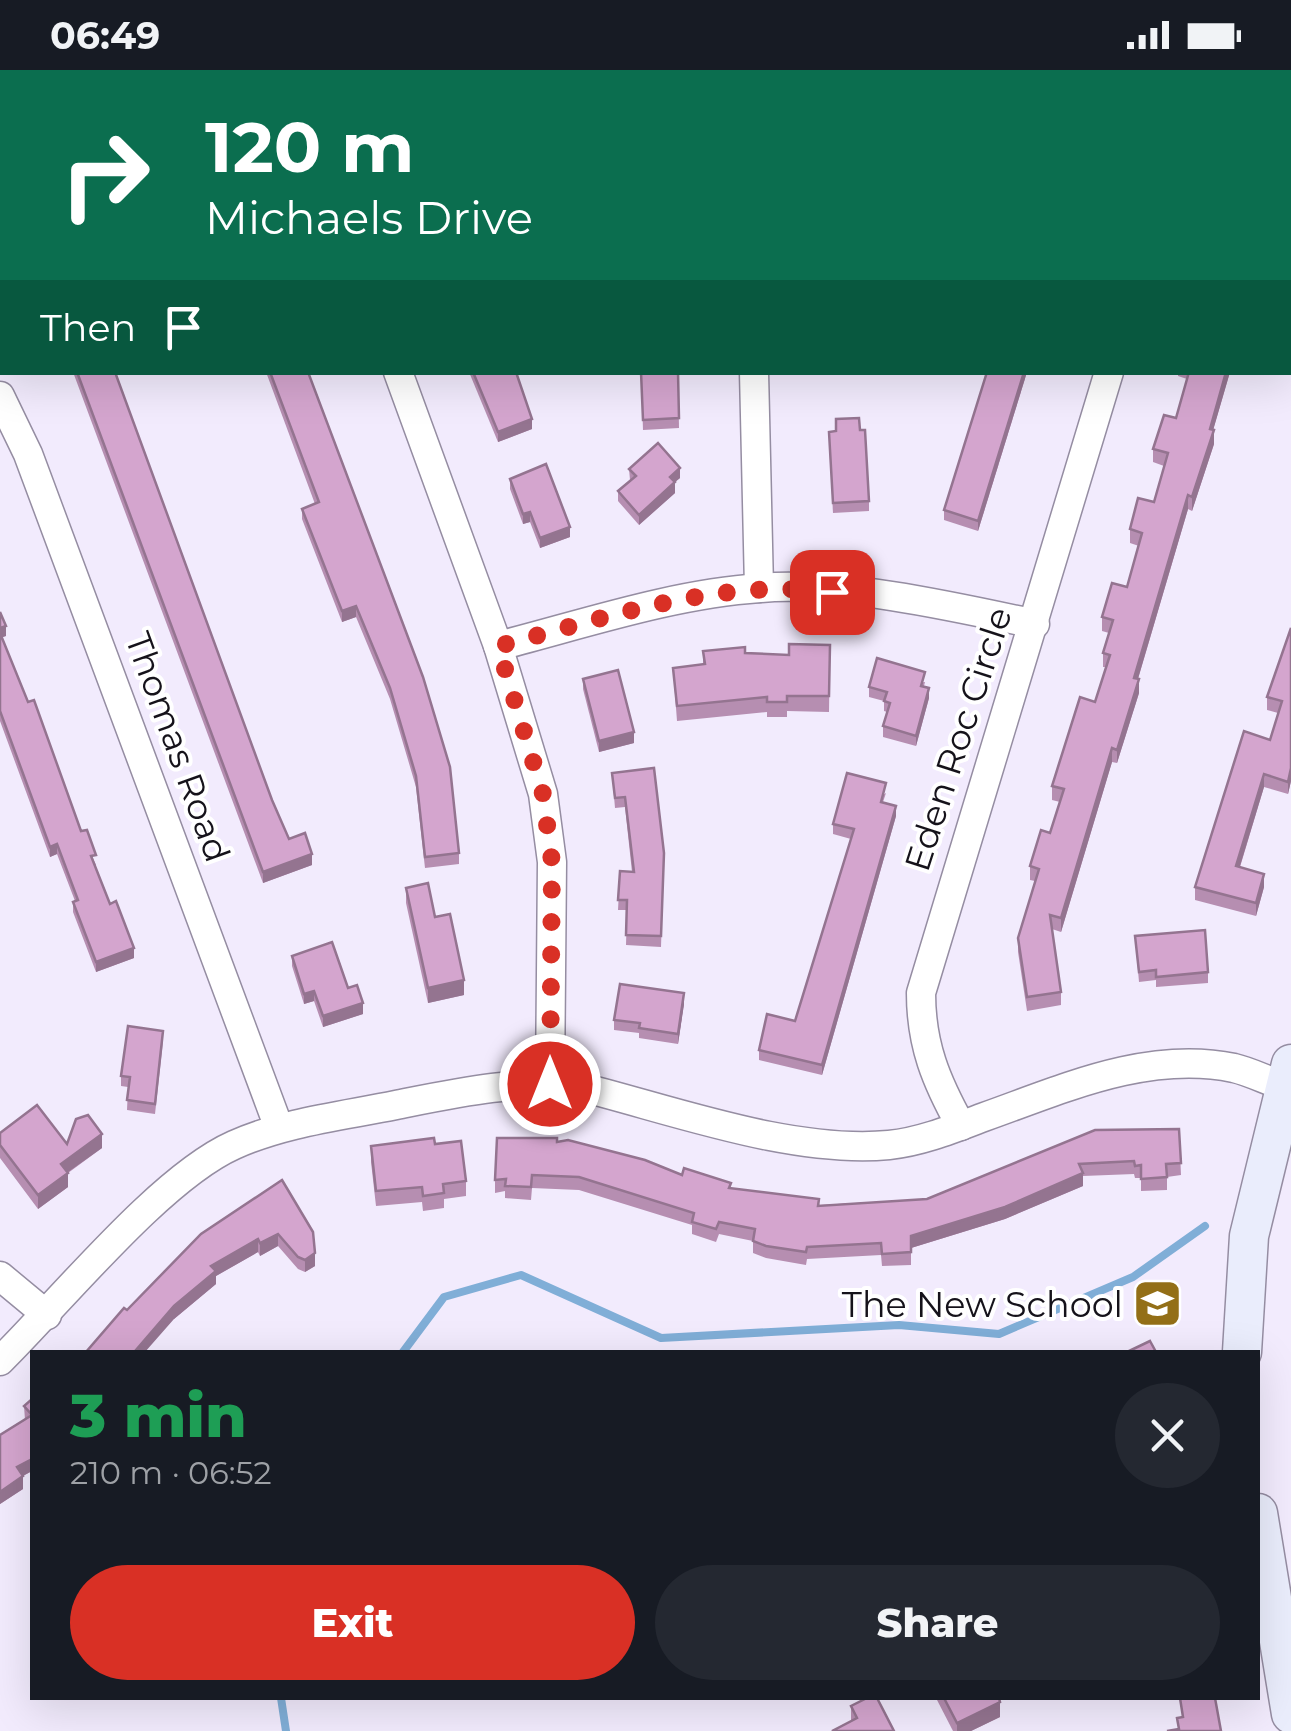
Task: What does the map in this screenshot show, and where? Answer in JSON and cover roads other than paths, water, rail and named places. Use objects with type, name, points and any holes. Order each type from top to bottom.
[{"type":"street","points":[[399,375],[498,646],[543,794],[550,844],[550,1084]]},
{"type":"street","points":[[754,375],[759,588]]},
{"type":"street","name":"Eden Roc Circle","points":[[960,1126],[932,1074],[921,1030],[921,993],[1108,375]]},
{"type":"street","name":"Thomas Road","points":[[0,396],[76,582],[279,1128]]},
{"type":"street","points":[[498,646],[670,602],[759,588],[793,587],[947,606],[1035,624]]},
{"type":"street","points":[[0,1361],[168,1190],[231,1146],[279,1128],[482,1088],[550,1084],[577,1086],[800,1141],[856,1147],[894,1144],[960,1126],[1090,1080],[1174,1064],[1288,1075],[1250,1236],[1242,1350]]},
{"type":"street","points":[[0,1276],[47,1314]]},
{"type":"street","points":[[1260,1518],[1278,1568],[1291,1714]]},
{"type":"waterway","points":[[404,1350],[444,1297],[521,1275],[661,1338],[899,1325],[999,1334],[1133,1277],[1205,1226]]},
{"type":"waterway","points":[[281,1700],[286,1731]]},
{"type":"place","name":"The New School","points":[[1158,1304]]}]
